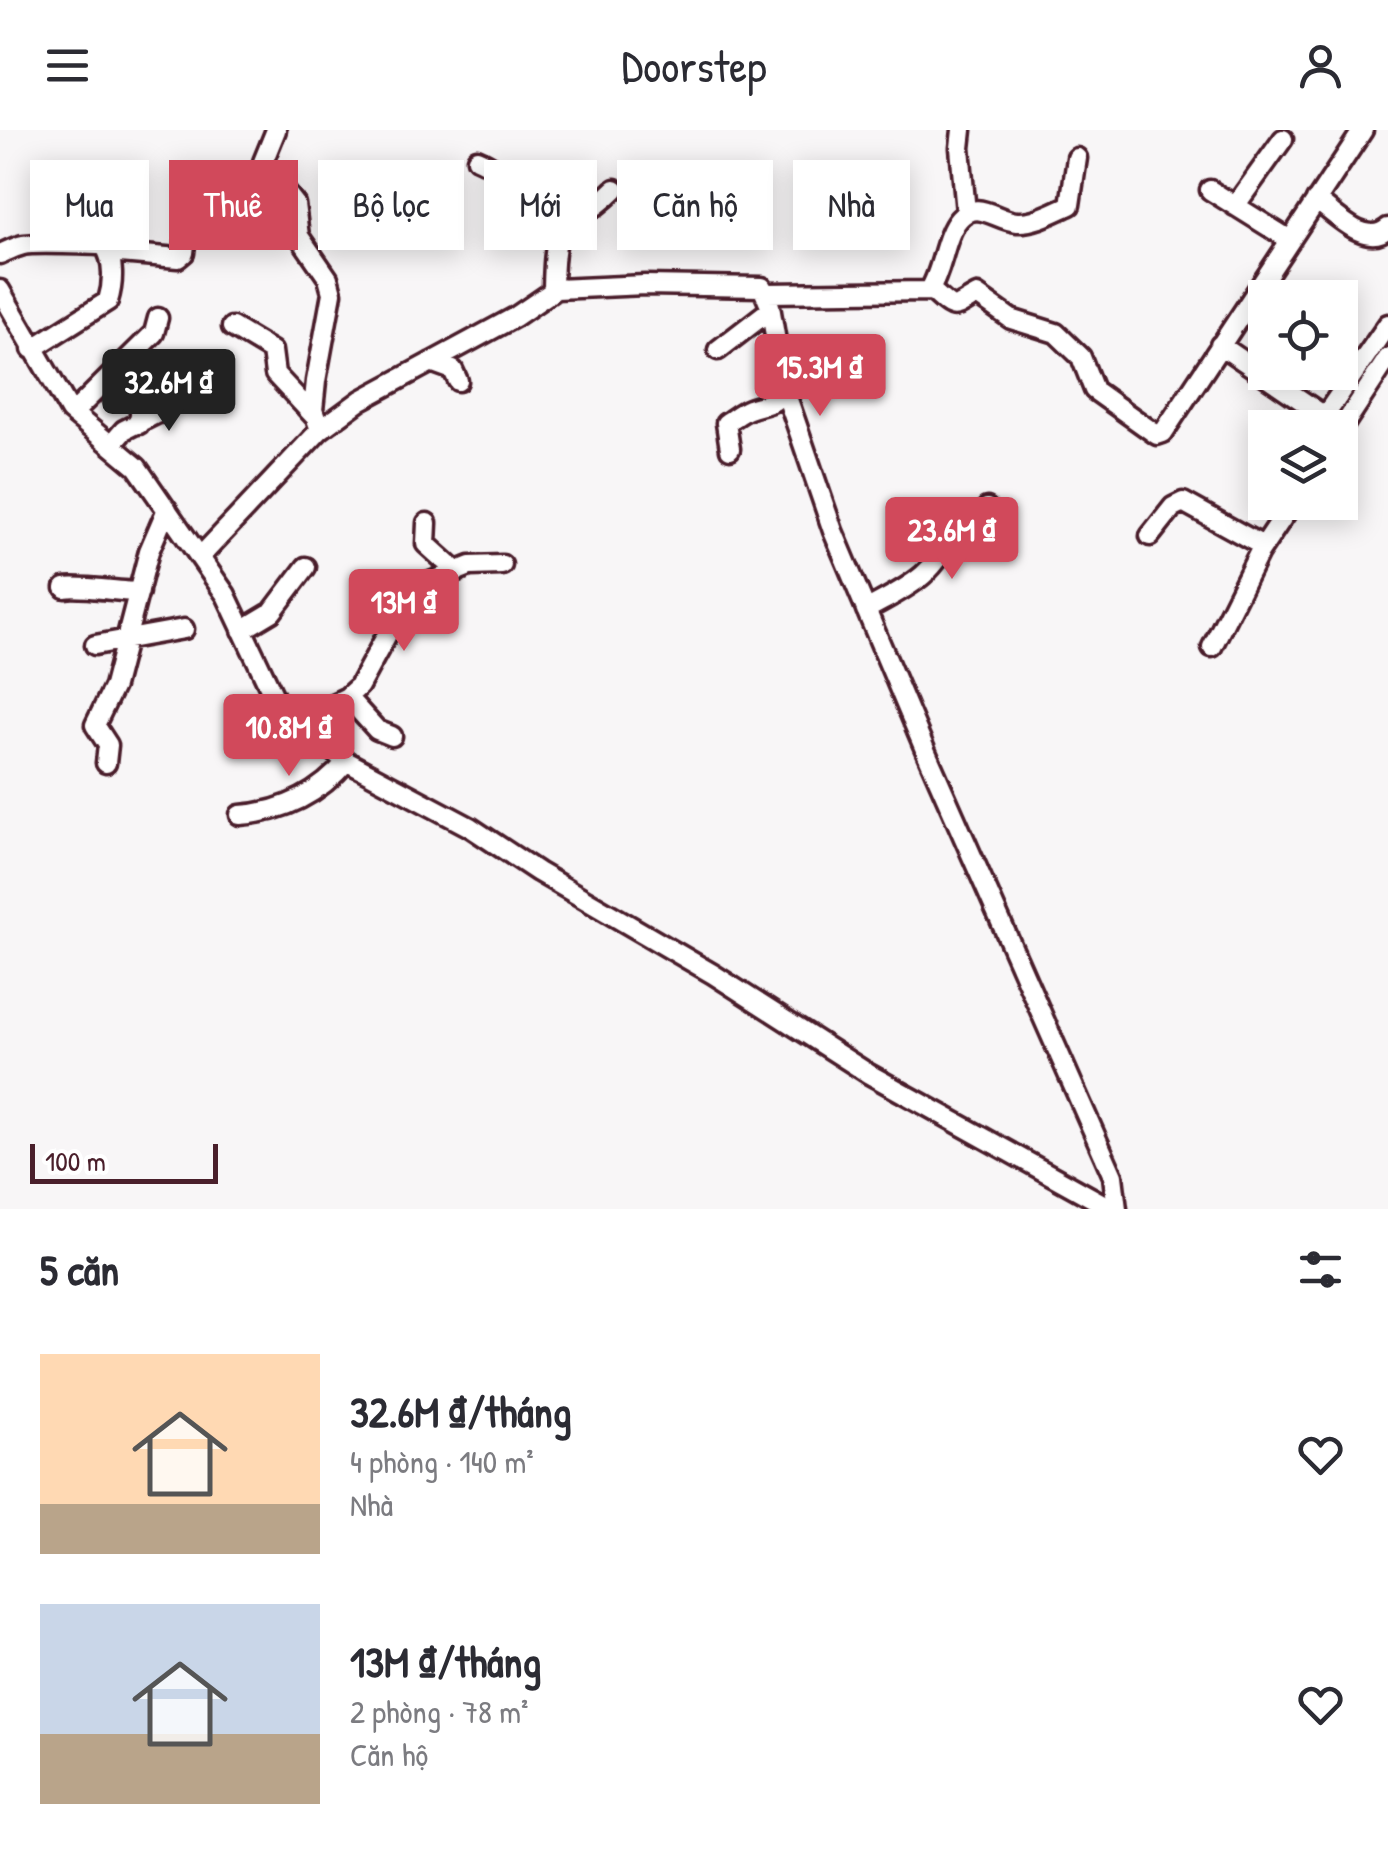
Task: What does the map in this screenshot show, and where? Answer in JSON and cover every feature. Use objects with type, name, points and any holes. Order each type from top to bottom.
[{"type":"street","points":[[276,130],[262,162],[264,174],[295,204],[300,236],[328,278],[332,293],[316,381],[318,424]]},
{"type":"street","points":[[962,130],[966,212]]},
{"type":"street","points":[[930,289],[956,308],[962,308],[977,295],[1010,320],[1056,333],[1081,357],[1094,390],[1154,435],[1164,432],[1362,130]]},
{"type":"street","points":[[1235,206],[1283,140]]},
{"type":"street","points":[[718,350],[768,302],[916,294],[930,289],[938,277],[955,222],[966,212],[985,210],[1015,222],[1043,217],[1070,205],[1077,158]]},
{"type":"street","points":[[477,159],[484,161]]},
{"type":"street","points":[[597,204],[615,189]]},
{"type":"street","points":[[1210,190],[1290,240]]},
{"type":"street","points":[[1316,200],[1367,236],[1380,236],[1388,228]]},
{"type":"street","points":[[0,254],[30,244]]},
{"type":"street","points":[[32,349],[108,301],[112,288],[107,250]]},
{"type":"street","points":[[115,250],[178,258],[184,250]]},
{"type":"street","points":[[553,291],[554,250]]},
{"type":"street","points":[[200,557],[318,424],[514,317],[553,291],[580,286],[762,287],[784,388],[833,532],[1113,1176],[1114,1209]]},
{"type":"street","points":[[0,290],[72,414],[137,467],[226,595],[277,703],[347,761],[470,827],[869,1074],[1114,1209]]},
{"type":"street","points":[[72,414],[154,333],[158,318]]},
{"type":"street","points":[[1220,346],[1326,414],[1388,324]]},
{"type":"street","points":[[232,327],[272,351],[274,374],[318,424]]},
{"type":"street","points":[[1354,410],[1388,358]]},
{"type":"street","points":[[430,362],[453,370],[458,381]]},
{"type":"street","points":[[138,424],[144,372]]},
{"type":"street","points":[[111,445],[124,430],[162,409],[172,384]]},
{"type":"street","points":[[730,449],[726,423],[747,410],[771,404],[780,398],[784,388]]},
{"type":"street","points":[[1150,536],[1173,507],[1183,502],[1262,546]]},
{"type":"street","points":[[866,610],[928,574],[938,562],[950,533],[976,530],[986,508]]},
{"type":"street","points":[[106,764],[108,745],[94,725],[114,686],[149,551],[166,509]]},
{"type":"street","points":[[1212,647],[1262,546],[1281,520]]},
{"type":"street","points":[[427,523],[426,544],[457,572]]},
{"type":"street","points":[[298,720],[347,698],[360,686],[396,618],[405,587],[470,566],[502,565]]},
{"type":"street","points":[[242,630],[272,612],[306,567]]},
{"type":"street","points":[[65,588],[139,592]]},
{"type":"street","points":[[96,645],[184,629]]},
{"type":"street","points":[[347,698],[377,730],[392,736]]},
{"type":"street","points":[[240,814],[302,800],[347,761]]}]
